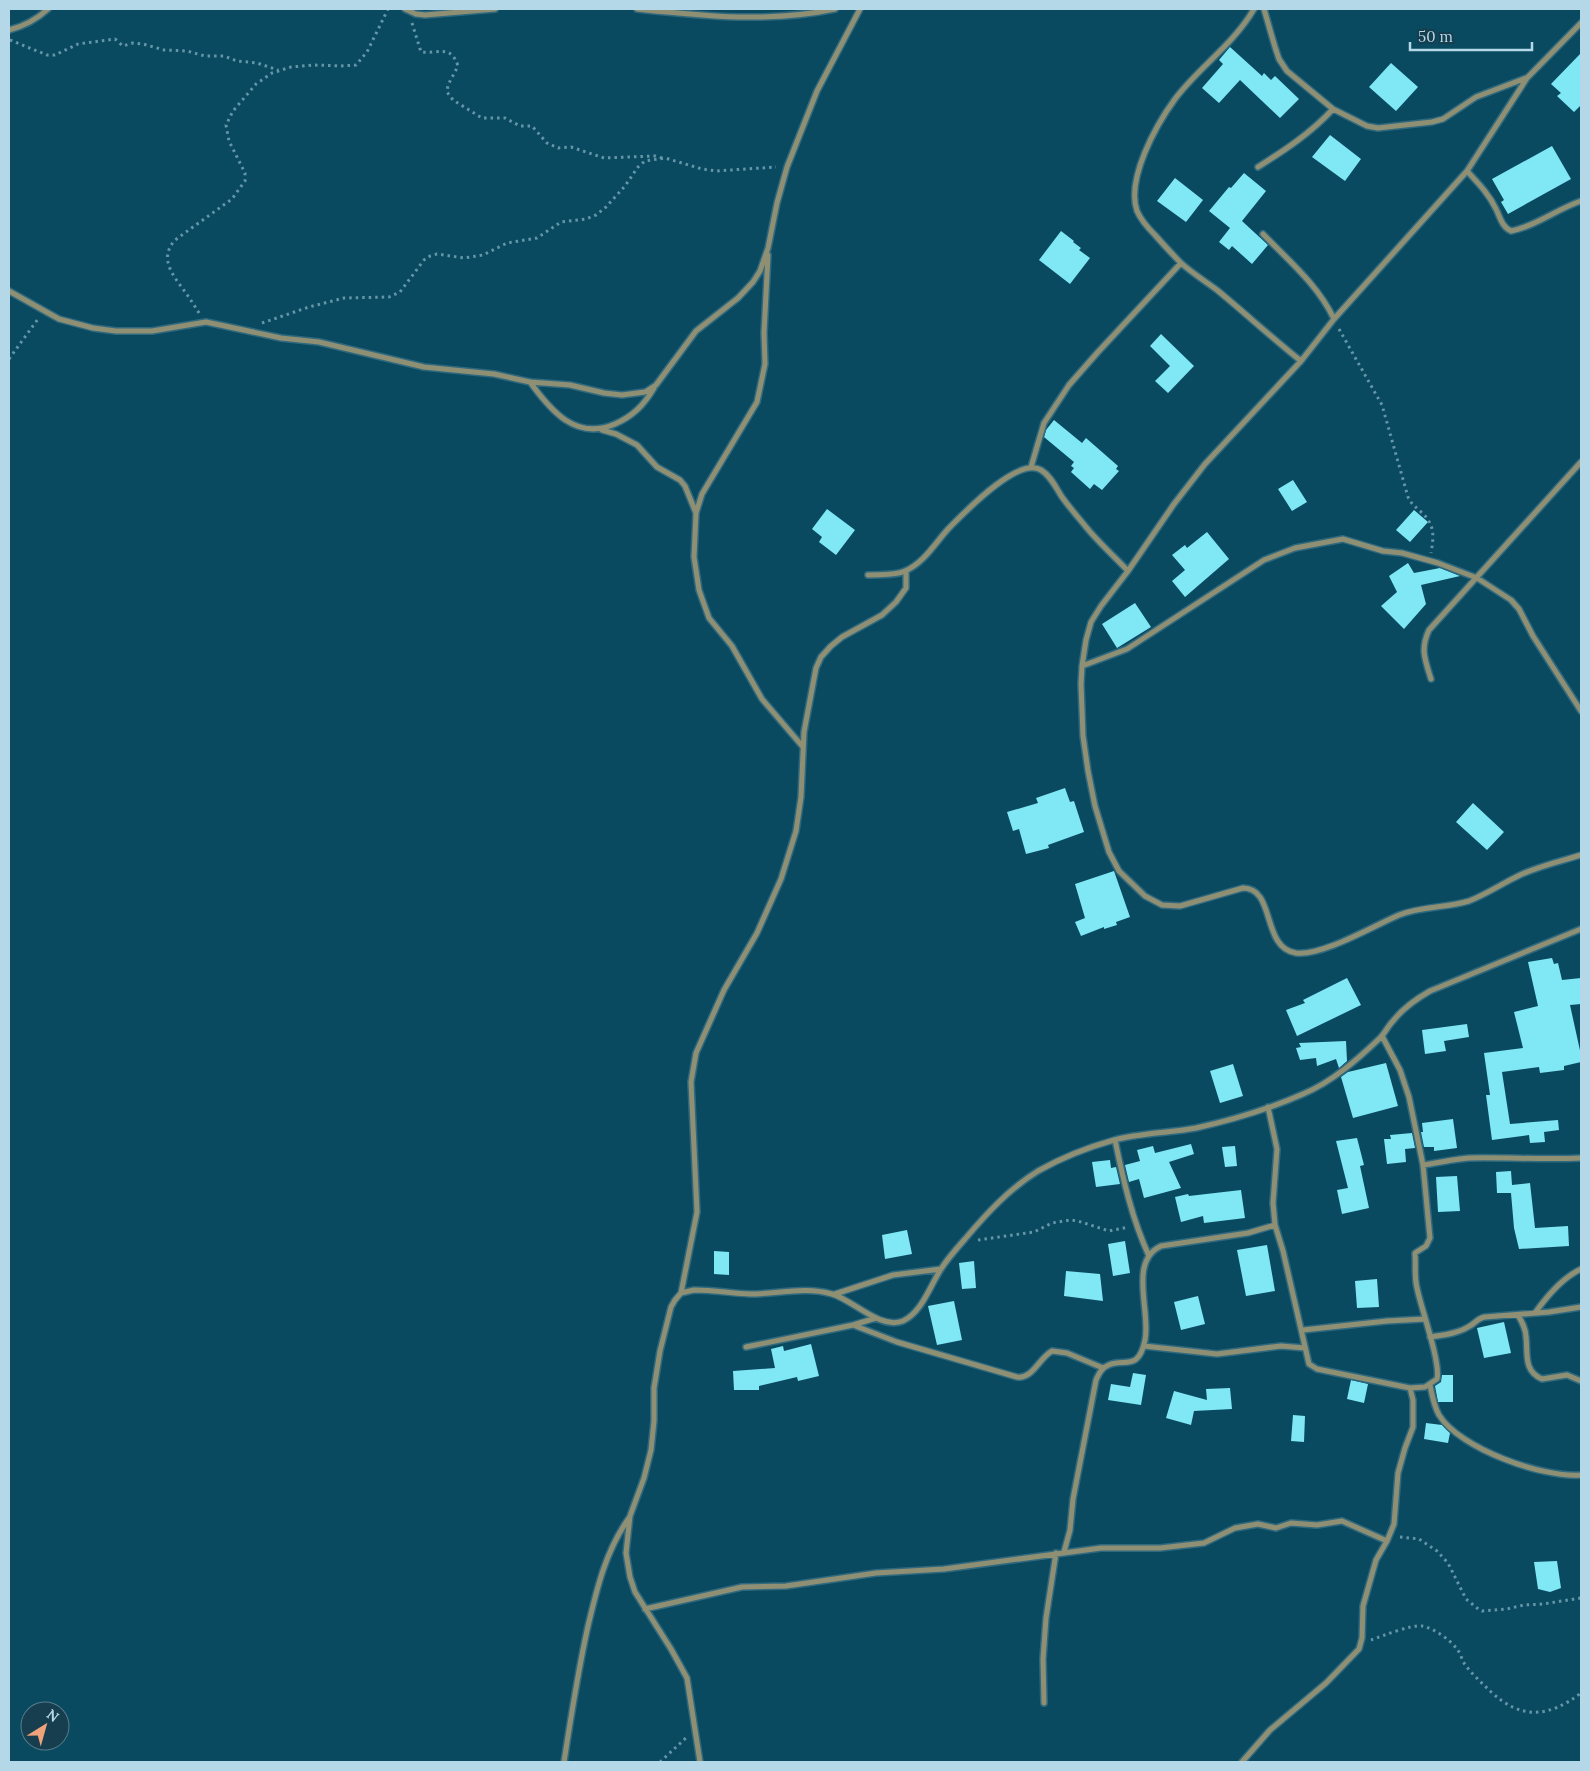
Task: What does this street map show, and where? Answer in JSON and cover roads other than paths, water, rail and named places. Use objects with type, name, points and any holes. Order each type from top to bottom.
[{"type":"street","points":[[9,30],[28,24],[39,18],[48,9]]},
{"type":"street","points":[[407,10],[425,15],[495,9]]},
{"type":"street","points":[[637,9],[726,18],[770,18],[811,14],[835,9]]},
{"type":"street","points":[[530,382],[544,401],[558,415],[577,426],[587,430],[600,429],[623,420],[643,406],[656,385],[696,331],[738,298],[753,282],[760,271],[768,248],[777,203],[787,167],[817,91],[860,9]]},
{"type":"street","points":[[1254,9],[1237,35],[1185,87],[1159,123],[1138,172],[1134,198],[1137,211],[1142,220],[1181,263],[1217,290],[1301,361]]},
{"type":"street","points":[[1264,9],[1279,59],[1287,71],[1333,109],[1353,121],[1367,126],[1378,128],[1443,119],[1476,98],[1526,78]]},
{"type":"street","points":[[1581,23],[1526,78],[1467,171],[1334,319],[1301,361],[1205,464],[1174,504],[1128,571],[1101,606],[1092,622],[1086,640],[1081,684],[1083,736],[1095,806],[1109,852],[1124,878],[1145,896],[1162,905],[1180,906],[1243,888],[1249,888],[1255,891],[1261,898],[1274,935],[1289,951],[1307,952],[1342,942],[1417,909],[1469,901],[1520,875],[1554,862],[1581,855]]},
{"type":"street","points":[[1258,168],[1313,129],[1333,109]]},
{"type":"street","points":[[1467,171],[1484,189],[1495,206],[1503,226],[1510,231],[1539,221],[1581,201]]},
{"type":"street","points":[[1263,234],[1316,289],[1326,302],[1334,319]]},
{"type":"street","points":[[768,248],[764,333],[765,364],[757,402],[702,494],[696,513],[694,558],[699,590],[709,618],[732,646],[762,699],[803,747]]},
{"type":"street","points":[[1031,467],[1044,423],[1069,385],[1181,263]]},
{"type":"street","points":[[9,291],[59,318],[76,324],[116,332],[152,330],[206,322],[281,338],[319,342],[424,367],[494,374],[530,382],[570,385],[604,393],[638,394],[656,385]]},
{"type":"street","points":[[600,429],[616,434],[637,445],[656,467],[680,480],[685,486],[696,513]]},
{"type":"street","points":[[1431,679],[1424,656],[1424,641],[1430,630],[1581,462]]},
{"type":"street","points":[[868,575],[895,574],[906,571],[924,558],[948,530],[981,498],[1011,475],[1031,467],[1041,470],[1049,477],[1086,527],[1128,571]]},
{"type":"street","points":[[1082,666],[1127,649],[1264,560],[1295,548],[1343,539],[1383,551],[1402,553],[1430,560],[1477,578],[1497,590],[1517,606],[1533,636],[1581,711]]},
{"type":"street","points":[[564,1762],[580,1662],[596,1592],[606,1560],[620,1531],[630,1516],[644,1478],[651,1450],[654,1421],[654,1388],[660,1351],[671,1307],[681,1293],[697,1212],[691,1082],[696,1053],[724,990],[757,933],[781,879],[796,831],[801,797],[803,747],[816,668],[821,657],[842,637],[882,615],[896,602],[906,588],[906,571]]},
{"type":"street","points":[[681,1293],[702,1290],[750,1294],[791,1290],[824,1292],[835,1294],[876,1318],[894,1323],[903,1321],[910,1316],[931,1288],[941,1269],[991,1209],[1020,1184],[1040,1170],[1072,1155],[1115,1140],[1195,1128],[1236,1118],[1305,1094],[1352,1063],[1382,1036],[1394,1020],[1415,1000],[1430,991],[1581,928]]},
{"type":"street","points":[[1268,1107],[1277,1149],[1273,1203],[1275,1225],[1303,1330],[1309,1364],[1314,1368],[1410,1388],[1430,1385],[1437,1379],[1438,1373],[1414,1272],[1415,1253],[1426,1246],[1430,1238],[1424,1165],[1409,1097],[1400,1070],[1382,1036]]},
{"type":"street","points":[[1115,1140],[1136,1225],[1149,1256]]},
{"type":"street","points":[[1424,1165],[1467,1158],[1543,1160],[1581,1158]]},
{"type":"street","points":[[1064,1552],[1070,1530],[1076,1483],[1096,1380],[1103,1368],[1110,1365],[1132,1362],[1141,1353],[1144,1346],[1146,1319],[1144,1272],[1149,1256],[1155,1249],[1161,1246],[1240,1235],[1275,1225]]},
{"type":"street","points":[[835,1294],[893,1274],[941,1269]]},
{"type":"street","points":[[1535,1313],[1564,1279],[1581,1269]]},
{"type":"street","points":[[1430,1337],[1470,1327],[1479,1318],[1581,1307]]},
{"type":"street","points":[[1518,1315],[1526,1334],[1529,1367],[1532,1372],[1542,1379],[1567,1375],[1581,1381]]},
{"type":"street","points":[[746,1346],[852,1326],[876,1318]]},
{"type":"street","points":[[1303,1330],[1425,1319]]},
{"type":"street","points":[[852,1326],[1017,1377],[1024,1378],[1052,1351],[1067,1352],[1103,1368]]},
{"type":"street","points":[[1144,1346],[1217,1354],[1281,1346],[1305,1348]]},
{"type":"street","points":[[1430,1385],[1439,1414],[1451,1429],[1474,1445],[1490,1454],[1536,1468],[1568,1475],[1581,1475]]},
{"type":"street","points":[[1242,1762],[1270,1730],[1312,1696],[1356,1654],[1361,1643],[1364,1606],[1376,1560],[1388,1539],[1396,1512],[1398,1473],[1413,1427],[1413,1400],[1410,1388]]},
{"type":"street","points":[[630,1516],[626,1553],[630,1578],[635,1592],[671,1648],[687,1678],[700,1762]]},
{"type":"street","points":[[645,1609],[742,1587],[786,1586],[876,1573],[944,1569],[1101,1548],[1160,1548],[1204,1543],[1235,1528],[1258,1524],[1276,1528],[1291,1523],[1317,1525],[1336,1521],[1388,1539]]},
{"type":"street","points":[[1044,1704],[1043,1659],[1046,1618],[1056,1553]]}]
